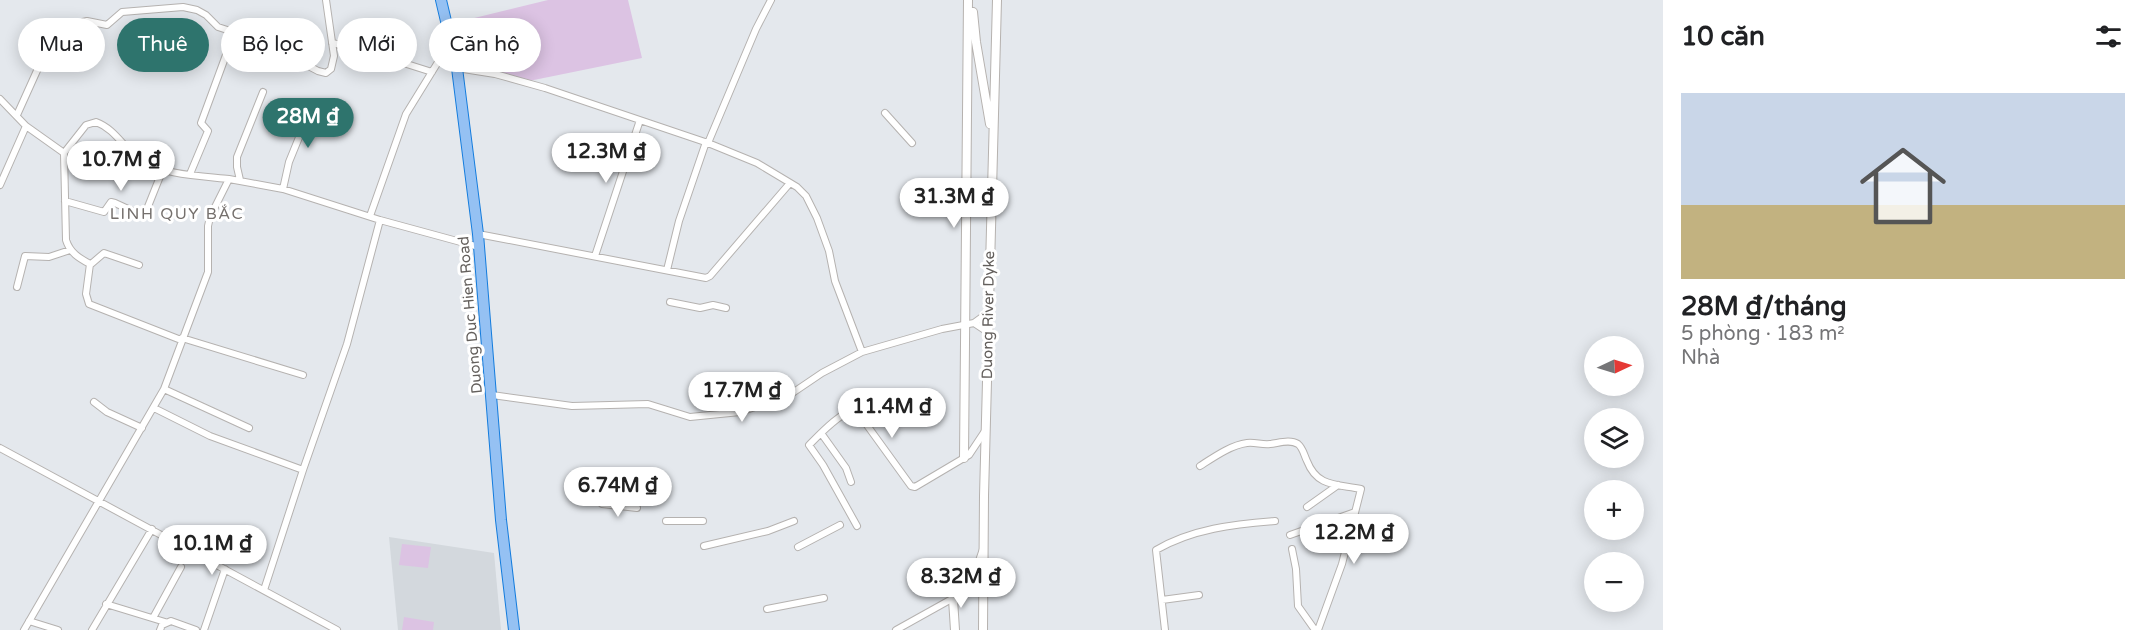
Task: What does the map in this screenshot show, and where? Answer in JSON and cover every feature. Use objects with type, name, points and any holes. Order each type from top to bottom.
[{"type":"highway","name":"Duong Duc Hien Road","points":[[441,0],[446,18]]},
{"type":"highway","name":"Duong Duc Hien Road","points":[[458,72],[480,247],[501,520],[514,630]]},
{"type":"main road","points":[[970,0],[993,142]]},
{"type":"main road","points":[[964,458],[970,324],[970,0]]},
{"type":"main road","name":"Duong River Dyke","points":[[983,630],[985,430],[997,0]]},
{"type":"main road","points":[[953,599],[955,630]]},
{"type":"street","points":[[17,115],[40,64],[60,62],[83,22],[107,25],[122,12],[183,6],[197,9],[218,27],[261,41],[326,73],[331,69],[334,56],[326,0]]},
{"type":"street","points":[[667,270],[679,221],[707,142],[771,0]]},
{"type":"street","points":[[332,43],[356,48],[429,71]]},
{"type":"street","points":[[190,174],[208,131],[201,123],[221,66]]},
{"type":"street","points":[[370,216],[406,114],[432,72]]},
{"type":"street","points":[[482,72],[495,74],[707,142],[757,163],[801,191],[813,207],[829,251],[835,282],[862,352]]},
{"type":"street","points":[[240,180],[237,157],[263,92]]},
{"type":"street","points":[[0,99],[26,126],[64,153]]},
{"type":"street","points":[[283,189],[289,162],[313,103]]},
{"type":"street","points":[[885,113],[912,142]]},
{"type":"street","points":[[595,256],[640,120]]},
{"type":"street","points":[[90,266],[70,250],[66,240],[64,153],[88,122],[96,122],[107,127],[136,157],[150,166],[283,189],[380,220],[480,247]]},
{"type":"street","points":[[0,185],[26,126]]},
{"type":"street","points":[[65,201],[104,212],[111,202],[141,215],[145,214],[163,169]]},
{"type":"street","points":[[24,630],[164,389],[208,272],[210,217],[229,179]]},
{"type":"street","points":[[478,234],[709,278],[790,183]]},
{"type":"street","points":[[264,590],[347,344],[380,220]]},
{"type":"street","points":[[17,287],[26,256],[49,257],[70,250]]},
{"type":"street","points":[[139,265],[104,253],[90,266],[87,300],[93,306],[182,339],[303,375]]},
{"type":"street","points":[[670,302],[700,308],[713,305],[726,308]]},
{"type":"street","points":[[492,395],[572,406],[648,404],[690,417],[740,412],[788,396],[862,352],[942,329],[970,324],[989,312]]},
{"type":"street","points":[[970,324],[989,333]]},
{"type":"street","points":[[164,389],[249,428]]},
{"type":"street","points":[[94,402],[107,412],[142,428]]},
{"type":"street","points":[[154,408],[210,436],[303,470]]},
{"type":"street","points":[[857,526],[823,465],[809,445],[844,414],[856,410],[911,486],[915,487],[964,458],[985,430]]},
{"type":"street","points":[[821,433],[846,468],[851,482]]},
{"type":"street","points":[[1200,465],[1246,443],[1259,445],[1296,443],[1301,448],[1311,472],[1317,478],[1360,489],[1342,564],[1317,630]]},
{"type":"street","points":[[0,448],[337,630]]},
{"type":"street","points":[[1307,507],[1338,485]]},
{"type":"street","points":[[602,504],[637,508]]},
{"type":"street","points":[[1290,535],[1355,512]]},
{"type":"street","points":[[666,520],[703,521]]},
{"type":"street","points":[[1165,630],[1156,550],[1174,540],[1190,535],[1241,523],[1275,520]]},
{"type":"street","points":[[704,546],[768,531],[794,521]]},
{"type":"street","points":[[798,547],[840,525]]},
{"type":"street","points":[[92,630],[152,529]]},
{"type":"street","points":[[896,630],[953,599],[969,586],[983,547]]},
{"type":"street","points":[[1292,549],[1296,569],[1298,606],[1317,630]]},
{"type":"street","points":[[153,618],[181,567]]},
{"type":"street","points":[[204,630],[225,569]]},
{"type":"street","points":[[1161,600],[1199,595]]},
{"type":"street","points":[[768,609],[824,598]]},
{"type":"street","points":[[106,604],[196,630]]},
{"type":"street","points":[[29,621],[58,630]]},
{"type":"street","points":[[160,630],[165,622]]},
{"type":"street","points":[[322,622],[323,630]]},
{"type":"shaded area","points":[[548,0],[628,0],[642,58],[529,81],[494,72],[541,72],[541,18],[474,18]]},
{"type":"shaded area","points":[[389,537],[494,553],[501,630],[398,630]]},
{"type":"shaded area","points":[[402,544],[431,547],[428,568],[399,565]]},
{"type":"shaded area","points":[[404,617],[434,622],[433,630],[402,630]]},
{"type":"district","name":"LINH QUY BẮC","points":[[177,214]]}]
